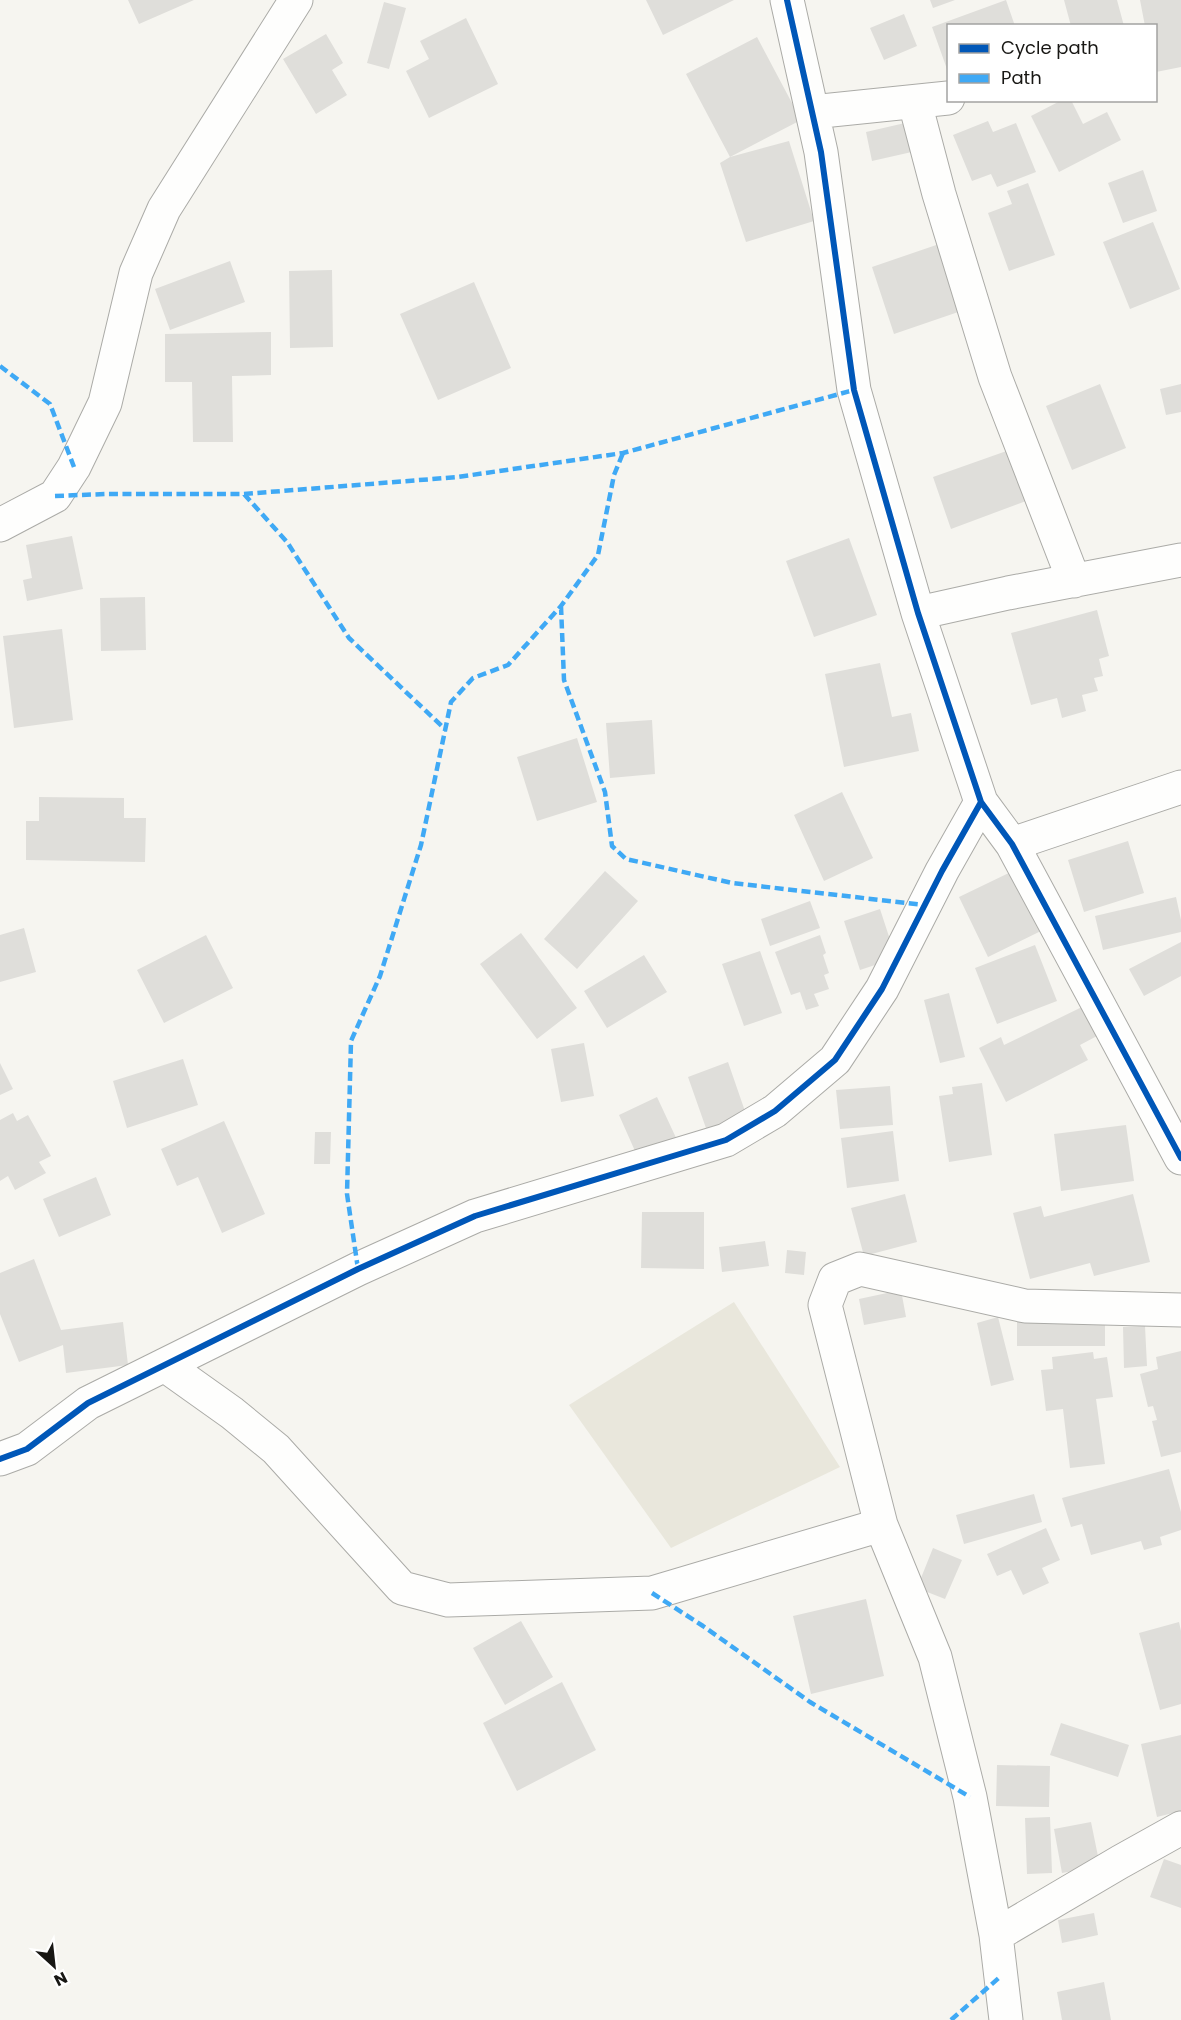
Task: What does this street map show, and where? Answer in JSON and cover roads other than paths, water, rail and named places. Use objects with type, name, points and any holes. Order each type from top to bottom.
[{"type":"street","points":[[0,525],[56,496],[74,467],[105,403],[136,273],[164,209],[296,0]]},
{"type":"street","points":[[787,0],[821,152],[854,390],[918,613],[981,802],[1012,844],[1181,1158]]},
{"type":"street","points":[[812,112],[947,98]]},
{"type":"street","points":[[915,103],[939,194],[995,377],[1074,581]]},
{"type":"street","points":[[918,613],[1181,561]]},
{"type":"street","points":[[1012,844],[1181,787]]},
{"type":"street","points":[[0,1459],[27,1449],[88,1403],[358,1269],[475,1216],[726,1140],[775,1111],[835,1060],[876,998],[981,802]]},
{"type":"street","points":[[1006,2020],[996,1935],[970,1797],[935,1657],[880,1525],[825,1305],[835,1279],[860,1269],[1025,1306],[1181,1310]]},
{"type":"street","points":[[166,1366],[232,1413],[276,1449],[402,1588],[448,1600],[652,1593],[880,1525]]},
{"type":"street","points":[[996,1935],[1181,1828]]}]
